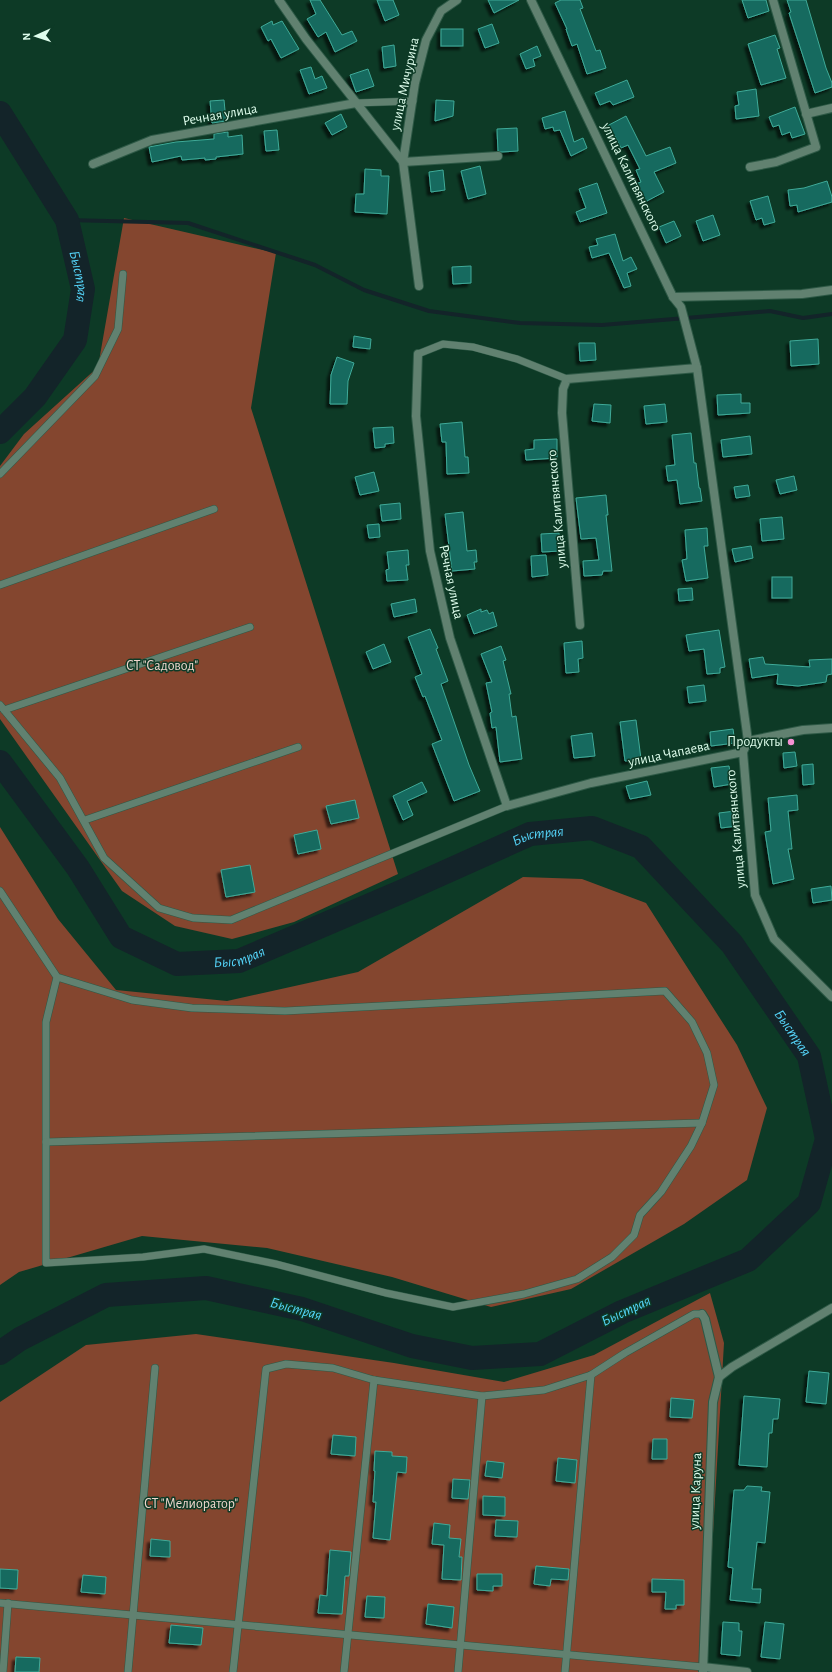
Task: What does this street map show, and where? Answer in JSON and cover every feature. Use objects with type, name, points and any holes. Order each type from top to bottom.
[{"type":"street","points":[[278,0],[306,39],[403,162],[419,286]]},
{"type":"street","name":"улица Мичурина","points":[[403,162],[413,101],[426,40],[441,11],[457,0]]},
{"type":"street","name":"улица Калитвянского","points":[[531,0],[673,297],[681,306],[697,368],[748,741]]},
{"type":"street","points":[[750,167],[776,162],[816,147],[774,0]]},
{"type":"street","name":"Речная улица","points":[[93,164],[152,140],[356,103]]},
{"type":"street","points":[[806,114],[832,108]]},
{"type":"street","points":[[403,162],[498,156]]},
{"type":"street","points":[[673,297],[802,294],[832,290]]},
{"type":"street","name":"Речная улица","points":[[418,354],[416,416],[430,551],[450,638],[507,806]]},
{"type":"street","points":[[567,379],[697,368]]},
{"type":"street","name":"улица Калитвянского","points":[[567,379],[563,389],[562,413],[580,625]]},
{"type":"street","points":[[743,752],[748,741],[802,730],[832,728]]},
{"type":"street","name":"улица Калитвянского","points":[[743,752],[755,895],[774,939],[832,997]]},
{"type":"street","name":"улица Чапаева","points":[[507,806],[591,783],[743,752]]},
{"type":"street","points":[[719,1378],[732,1367],[832,1308]]},
{"type":"street","name":"улица Каруна","points":[[702,1314],[705,1319],[719,1378],[713,1402],[703,1669]]},
{"type":"street","points":[[703,1669],[747,1672]]},
{"type":"lane","points":[[356,103],[413,101]]},
{"type":"lane","points":[[0,474],[95,376],[118,329],[123,274]]},
{"type":"lane","points":[[418,354],[443,344],[473,347],[517,359],[567,379]]},
{"type":"lane","points":[[0,585],[214,509]]},
{"type":"lane","points":[[250,627],[2,707],[60,778],[85,820],[104,858],[159,908],[192,918],[231,920],[507,806]]},
{"type":"lane","points":[[85,820],[298,747]]},
{"type":"lane","points":[[0,891],[57,977],[132,1000],[192,1008],[285,1011],[665,991],[692,1022],[707,1052],[714,1085],[702,1123],[691,1146],[661,1192],[640,1215],[634,1235],[612,1257],[577,1279],[524,1294],[453,1307],[386,1293],[276,1264],[204,1249],[143,1257],[46,1263],[46,1022],[57,977]]},
{"type":"lane","points":[[46,1142],[702,1123]]},
{"type":"lane","points":[[233,1672],[266,1369],[286,1364],[334,1368],[374,1380],[482,1396],[544,1390],[591,1375],[625,1353],[694,1314],[702,1314]]},
{"type":"lane","points":[[128,1672],[155,1368]]},
{"type":"lane","points":[[565,1672],[591,1375]]},
{"type":"lane","points":[[344,1672],[374,1380]]},
{"type":"lane","points":[[458,1672],[482,1396]]},
{"type":"lane","points":[[3,1672],[4,1603],[567,1654],[703,1669]]},
{"type":"green space","name":"СТ \"Садовод\"","points":[[124,218],[276,253],[251,408],[398,874],[294,922],[232,939],[175,926],[122,891],[0,719],[0,466],[24,434],[98,367]]},
{"type":"green space","points":[[0,827],[58,919],[116,990],[227,1001],[358,972],[523,877],[582,879],[646,903],[737,1045],[767,1108],[747,1180],[684,1224],[571,1289],[491,1307],[392,1277],[267,1248],[142,1236],[19,1272],[0,1285]]},
{"type":"green space","name":"СТ \"Мелиоратор\"","points":[[710,1293],[724,1343],[705,1672],[0,1672],[0,1402],[86,1345],[196,1334],[394,1363],[504,1382],[594,1355]]},
{"type":"building","points":[[310,0],[320,0],[342,35],[352,31],[357,41],[335,52],[326,32],[318,37],[307,19],[316,14]]},
{"type":"building","points":[[377,0],[393,0],[399,15],[385,21]]},
{"type":"building","points":[[488,0],[519,0],[494,13]]},
{"type":"building","points":[[561,0],[580,0],[583,8],[580,9],[596,51],[600,50],[606,68],[587,74],[577,44],[572,46],[567,29],[555,3]]},
{"type":"building","points":[[742,0],[766,0],[769,11],[748,18]]},
{"type":"building","points":[[787,0],[806,0],[832,87],[815,93],[789,13],[791,12]]},
{"type":"building","points":[[272,21],[273,25],[282,21],[299,49],[281,58],[271,39],[268,41],[261,27]]},
{"type":"building","points":[[492,24],[499,43],[485,48],[478,29]]},
{"type":"building","points":[[441,29],[463,29],[463,46],[441,46]]},
{"type":"building","points":[[775,35],[780,48],[777,49],[786,78],[761,85],[748,44]]},
{"type":"building","points":[[394,45],[396,66],[384,68],[382,47]]},
{"type":"building","points":[[537,46],[541,56],[533,59],[535,66],[526,69],[520,54]]},
{"type":"building","points":[[311,67],[315,79],[322,76],[327,88],[309,94],[300,70]]},
{"type":"building","points":[[368,69],[374,86],[356,92],[350,75]]},
{"type":"building","points":[[627,80],[634,97],[613,105],[610,101],[600,105],[595,93]]},
{"type":"building","points":[[756,89],[759,116],[736,119],[735,106],[739,105],[737,92]]},
{"type":"building","points":[[224,100],[226,121],[212,123],[210,101]]},
{"type":"building","points":[[436,100],[454,101],[453,116],[435,121]]},
{"type":"building","points":[[795,107],[805,134],[792,138],[790,132],[782,135],[779,125],[773,127],[769,117]]},
{"type":"building","points":[[565,111],[574,142],[583,138],[587,148],[571,156],[560,130],[554,131],[553,127],[545,129],[542,118]]},
{"type":"building","points":[[341,114],[347,127],[332,135],[325,123]]},
{"type":"building","points":[[626,116],[646,156],[670,147],[676,163],[654,172],[664,192],[645,202],[636,184],[641,182],[636,170],[640,169],[628,145],[621,148],[615,136],[612,137],[607,126]]},
{"type":"building","points":[[517,128],[518,151],[498,151],[497,129]]},
{"type":"building","points":[[277,130],[279,150],[266,151],[264,131]]},
{"type":"building","points":[[228,132],[228,137],[242,135],[243,154],[216,157],[216,159],[205,160],[205,158],[182,160],[181,156],[152,162],[149,147],[176,142],[214,139],[214,134]]},
{"type":"building","points":[[480,166],[486,194],[468,199],[461,171]]},
{"type":"building","points":[[365,169],[381,170],[381,176],[389,176],[387,214],[355,212],[356,194],[364,194]]},
{"type":"building","points":[[443,170],[445,190],[431,192],[429,172]]},
{"type":"building","points":[[827,181],[832,202],[798,212],[797,205],[790,206],[788,190],[804,188]]},
{"type":"building","points":[[597,183],[607,213],[580,222],[576,212],[586,208],[579,189]]},
{"type":"building","points":[[768,196],[775,222],[764,225],[762,218],[756,220],[750,201]]},
{"type":"building","points":[[713,215],[720,235],[703,241],[696,221]]},
{"type":"building","points":[[674,221],[681,236],[666,243],[659,227]]},
{"type":"building","points":[[615,234],[623,261],[631,257],[637,269],[627,273],[631,286],[624,288],[609,253],[592,258],[589,247],[598,245],[596,239]]},
{"type":"building","points":[[471,266],[471,283],[453,284],[452,267]]},
{"type":"building","points":[[354,336],[371,339],[370,349],[353,347]]},
{"type":"building","points":[[818,339],[819,364],[791,366],[790,341]]},
{"type":"building","points":[[579,343],[595,343],[596,360],[580,361]]},
{"type":"building","points":[[337,357],[354,363],[348,381],[347,404],[330,404],[331,375]]},
{"type":"building","points":[[741,394],[741,403],[750,403],[750,413],[718,415],[717,395]]},
{"type":"building","points":[[594,404],[611,405],[610,423],[592,421]]},
{"type":"building","points":[[665,404],[667,422],[646,424],[644,406]]},
{"type":"building","points":[[462,422],[465,457],[468,457],[469,473],[447,474],[446,442],[442,442],[440,424]]},
{"type":"building","points":[[393,427],[394,443],[385,444],[385,447],[375,448],[373,428]]},
{"type":"building","points":[[691,433],[694,463],[696,463],[702,501],[680,504],[677,480],[668,481],[666,466],[675,465],[672,435]]},
{"type":"building","points":[[750,436],[752,454],[723,457],[721,440]]},
{"type":"building","points":[[557,439],[557,458],[526,460],[525,450],[534,449],[534,440]]},
{"type":"building","points":[[374,472],[379,491],[360,495],[355,477]]},
{"type":"building","points":[[794,476],[797,490],[780,494],[776,480]]},
{"type":"building","points":[[748,485],[750,496],[736,498],[734,487]]},
{"type":"building","points":[[606,495],[608,515],[606,515],[612,571],[603,571],[602,575],[584,576],[583,561],[599,560],[596,538],[581,539],[576,498]]},
{"type":"building","points":[[400,503],[401,519],[382,521],[380,505]]},
{"type":"building","points":[[463,512],[467,551],[476,550],[477,562],[474,562],[475,569],[452,571],[445,514]]},
{"type":"building","points":[[782,517],[784,539],[762,541],[760,519]]},
{"type":"building","points":[[379,524],[380,537],[369,538],[367,525]]},
{"type":"building","points":[[707,528],[708,546],[704,546],[708,578],[686,581],[682,560],[687,559],[685,530]]},
{"type":"building","points":[[559,533],[560,551],[542,552],[541,534]]},
{"type":"building","points":[[751,546],[753,558],[735,562],[732,549]]},
{"type":"building","points":[[408,550],[409,565],[406,565],[408,580],[387,581],[386,570],[389,569],[387,552]]},
{"type":"building","points":[[546,555],[548,575],[532,577],[531,556]]},
{"type":"building","points":[[772,577],[792,577],[792,598],[772,598]]},
{"type":"building","points":[[692,588],[693,600],[679,601],[678,589]]},
{"type":"building","points":[[415,599],[417,612],[394,617],[391,604]]},
{"type":"building","points":[[481,609],[481,612],[487,610],[489,614],[493,612],[497,626],[474,634],[467,615]]},
{"type":"building","points":[[430,629],[438,648],[436,649],[448,681],[441,684],[469,765],[480,791],[454,801],[432,744],[442,740],[425,696],[423,697],[415,677],[422,674],[408,637]]},
{"type":"building","points":[[719,630],[725,667],[720,668],[720,673],[707,674],[704,649],[689,651],[686,635]]},
{"type":"building","points":[[582,641],[583,658],[578,659],[579,672],[566,673],[564,643]]},
{"type":"building","points":[[384,644],[391,662],[373,669],[366,652]]},
{"type":"building","points":[[501,646],[506,660],[503,661],[511,694],[509,694],[512,717],[516,716],[522,759],[500,762],[496,727],[492,728],[490,713],[492,712],[486,683],[492,682],[481,654]]},
{"type":"building","points":[[763,657],[765,664],[810,667],[809,660],[832,659],[832,674],[827,675],[826,682],[798,686],[777,684],[778,674],[752,678],[749,659]]},
{"type":"building","points":[[704,685],[706,701],[689,703],[687,687]]},
{"type":"building","points":[[636,720],[641,759],[625,761],[620,722]]},
{"type":"building","points":[[733,729],[735,743],[711,746],[710,732]]},
{"type":"building","points":[[592,733],[595,756],[574,758],[571,736]]},
{"type":"building","points":[[795,752],[797,766],[784,768],[783,753]]},
{"type":"building","points":[[813,764],[814,784],[803,785],[802,765]]},
{"type":"building","points":[[729,766],[732,784],[714,787],[711,768]]},
{"type":"building","points":[[647,781],[651,795],[630,799],[626,786]]},
{"type":"building","points":[[422,782],[427,792],[407,801],[413,815],[403,820],[393,796]]},
{"type":"building","points":[[797,795],[798,810],[788,811],[792,849],[788,849],[794,879],[773,884],[765,832],[771,831],[768,798]]},
{"type":"building","points":[[355,800],[359,818],[331,824],[326,806]]},
{"type":"building","points":[[735,811],[737,826],[721,828],[719,813]]},
{"type":"building","points":[[317,830],[321,849],[298,854],[294,835]]},
{"type":"building","points":[[250,865],[255,892],[226,897],[221,870]]},
{"type":"building","points":[[831,886],[832,900],[813,903],[811,889]]},
{"type":"building","points":[[809,1371],[829,1373],[826,1404],[806,1402]]},
{"type":"building","points":[[744,1396],[780,1399],[778,1419],[773,1419],[772,1433],[769,1433],[767,1467],[739,1465]]},
{"type":"building","points":[[671,1398],[694,1400],[692,1418],[670,1417]]},
{"type":"building","points":[[333,1435],[356,1437],[355,1456],[331,1454]]},
{"type":"building","points":[[653,1439],[667,1439],[667,1459],[652,1459]]},
{"type":"building","points":[[375,1451],[392,1452],[392,1456],[407,1457],[406,1473],[397,1472],[390,1540],[373,1538],[376,1502],[373,1502]]},
{"type":"building","points":[[558,1458],[577,1460],[575,1483],[556,1481]]},
{"type":"building","points":[[487,1461],[504,1463],[502,1478],[485,1476]]},
{"type":"building","points":[[453,1479],[470,1480],[468,1499],[452,1498]]},
{"type":"building","points":[[747,1486],[762,1487],[761,1491],[770,1492],[765,1543],[757,1542],[752,1589],[761,1589],[760,1603],[730,1600],[733,1568],[728,1567],[734,1490],[744,1490]]},
{"type":"building","points":[[483,1496],[505,1497],[505,1516],[483,1515]]},
{"type":"building","points":[[496,1520],[518,1521],[517,1537],[495,1536]]},
{"type":"building","points":[[434,1523],[450,1525],[449,1538],[461,1539],[459,1557],[462,1557],[461,1580],[442,1579],[444,1545],[432,1544]]},
{"type":"building","points":[[151,1539],[170,1541],[170,1557],[150,1556]]},
{"type":"building","points":[[330,1550],[351,1552],[349,1576],[345,1576],[342,1614],[318,1613],[320,1595],[327,1596]]},
{"type":"building","points":[[536,1566],[569,1569],[568,1580],[551,1579],[550,1586],[534,1584]]},
{"type":"building","points":[[0,1569],[18,1570],[17,1589],[0,1588]]},
{"type":"building","points":[[477,1574],[502,1574],[502,1586],[493,1586],[493,1591],[477,1590]]},
{"type":"building","points":[[83,1575],[106,1577],[105,1594],[81,1592]]},
{"type":"building","points":[[652,1579],[684,1580],[684,1605],[676,1605],[676,1609],[665,1609],[666,1592],[652,1592]]},
{"type":"building","points":[[367,1596],[385,1597],[384,1618],[365,1617]]},
{"type":"building","points":[[428,1604],[454,1607],[452,1628],[426,1624]]},
{"type":"building","points":[[723,1622],[739,1623],[739,1631],[742,1631],[740,1656],[721,1654]]},
{"type":"building","points":[[765,1622],[784,1624],[780,1659],[761,1657]]},
{"type":"building","points":[[171,1625],[203,1628],[201,1645],[169,1643]]},
{"type":"building","points":[[16,1657],[40,1658],[39,1672],[15,1672]]},
{"type":"waterway","name":"Быстрая","points":[[0,113],[67,220],[83,289],[75,340],[35,397],[0,432]]},
{"type":"waterway","points":[[67,220],[188,223],[315,265],[364,290],[429,311],[520,323],[602,325],[770,311],[803,318],[832,314]]},
{"type":"waterway","name":"Быстрая","points":[[0,762],[78,868],[121,937],[177,964],[239,961],[403,891],[530,834],[592,828],[641,847],[732,944],[809,1056],[827,1139],[809,1203],[748,1260],[622,1312],[540,1354],[472,1358],[412,1346],[302,1309],[206,1288],[106,1295],[20,1339],[0,1353]]},
{"type":"place","name":"Продукты","points":[[791,742]]}]
